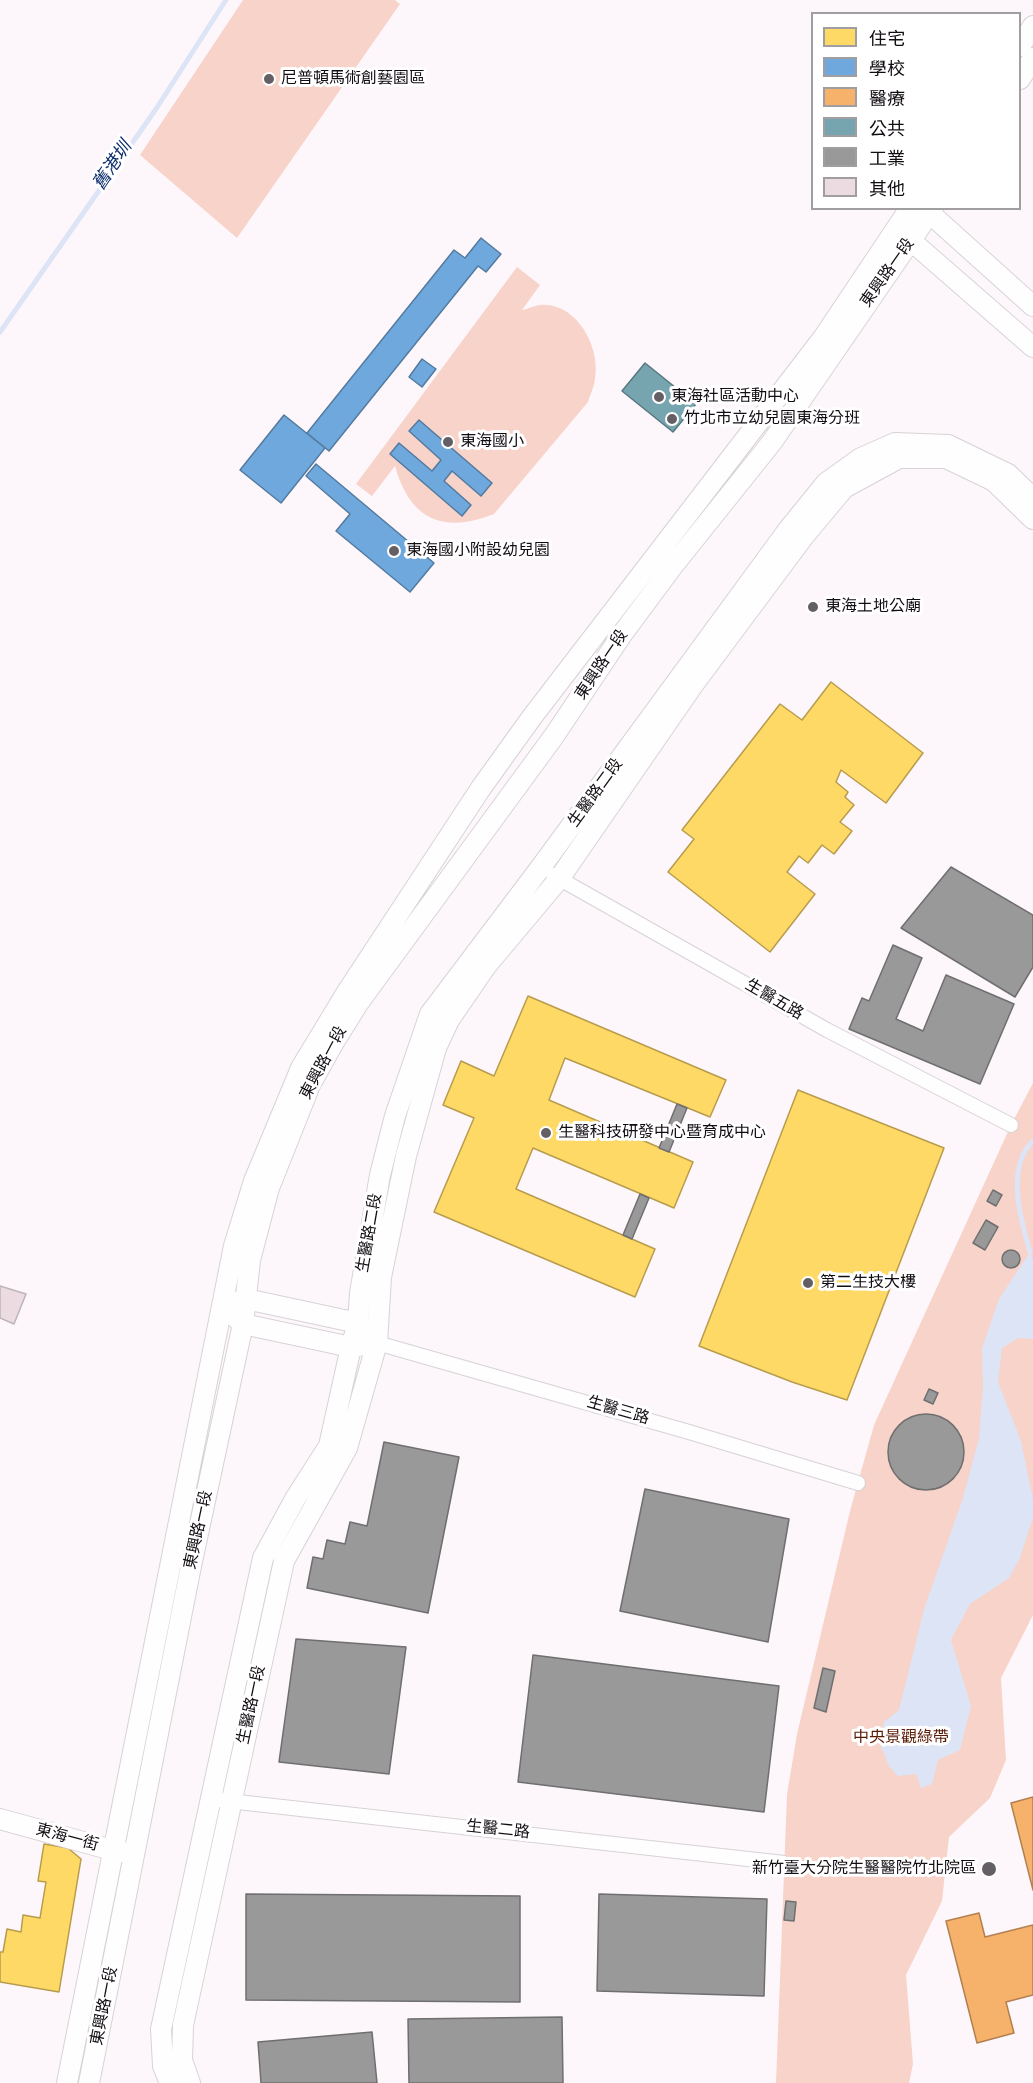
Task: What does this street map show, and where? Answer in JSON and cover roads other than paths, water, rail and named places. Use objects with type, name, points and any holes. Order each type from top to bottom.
[{"type":"street","points":[[1021,44],[1033,26]]},
{"type":"street","points":[[1021,77],[1033,58]]},
{"type":"street","name":"東興路一段","points":[[89,2083],[191,1566],[243,1324],[250,1260],[269,1188],[310,1085],[359,1002],[554,736],[623,633],[672,567],[772,442],[903,234],[909,210]]},
{"type":"street","points":[[929,210],[1033,306]]},
{"type":"street","name":"東興路一段","points":[[67,2083],[234,1246],[254,1181],[301,1068],[346,992],[532,717],[903,234],[929,210]]},
{"type":"street","points":[[903,234],[1033,347]]},
{"type":"street","name":"生醫路二段","points":[[351,1347],[358,1323],[360,1293],[380,1174],[395,1116],[430,1014],[541,867],[788,530],[826,483],[861,458],[895,443],[948,445],[1008,474],[1033,498]]},
{"type":"street","name":"生醫路二段","points":[[377,1342],[381,1277],[406,1156],[436,1048],[449,1020],[486,966],[559,879],[693,685],[804,536],[844,489],[899,458],[946,458],[994,481],[1033,519]]},
{"type":"street","name":"生醫五路","points":[[541,867],[827,1030],[1011,1125]]},
{"type":"street","points":[[223,1306],[246,1299],[358,1323],[377,1342]]},
{"type":"street","points":[[223,1306],[243,1324],[351,1347],[377,1342]]},
{"type":"street","name":"生醫三路","points":[[377,1342],[678,1428],[858,1483]]},
{"type":"street","name":"生醫路一段","points":[[190,2083],[182,2060],[183,2025],[284,1561],[346,1448],[377,1342]]},
{"type":"street","name":"生醫路一段","points":[[170,2083],[163,2066],[161,2029],[263,1558],[295,1498],[329,1446],[351,1347]]},
{"type":"street","name":"生醫二路","points":[[211,1799],[784,1863]]},
{"type":"street","name":"東海一街","points":[[0,1819],[112,1850],[135,1853]]},
{"type":"water","points":[[1030,1252],[1033,1260],[1033,1339],[1018,1338],[1002,1348],[998,1382],[1021,1441],[1033,1500],[1033,1517],[1020,1558],[1009,1578],[970,1604],[951,1640],[971,1706],[960,1750],[938,1760],[932,1784],[921,1788],[916,1774],[898,1776],[889,1766],[879,1742],[884,1722],[899,1710],[924,1609],[963,1498],[979,1438],[983,1386],[982,1348],[999,1299]]},
{"type":"waterway","name":"舊港圳","points":[[0,332],[156,109],[226,0]]},
{"type":"waterway","points":[[1030,1252],[1020,1210],[1017,1179],[1024,1152],[1033,1141]]},
{"type":"place","name":"尼普頓馬術創藝園區","points":[[269,79]]},
{"type":"place","name":"東海社區活動中心","points":[[659,397]]},
{"type":"place","name":"竹北市立幼兒園東海分班","points":[[672,419]]},
{"type":"place","name":"東海國小","points":[[448,442]]},
{"type":"place","name":"東海國小附設幼兒園","points":[[394,551]]},
{"type":"place","name":"東海土地公廟","points":[[813,607]]},
{"type":"place","name":"生醫科技研發中心暨育成中心","points":[[546,1133]]},
{"type":"place","name":"第二生技大樓","points":[[808,1283]]},
{"type":"place","name":"新竹臺大分院生醫醫院竹北院區","points":[[989,1869]]},
{"type":"park label","name":"中央景觀綠帶","points":[[901,1738]]}]
